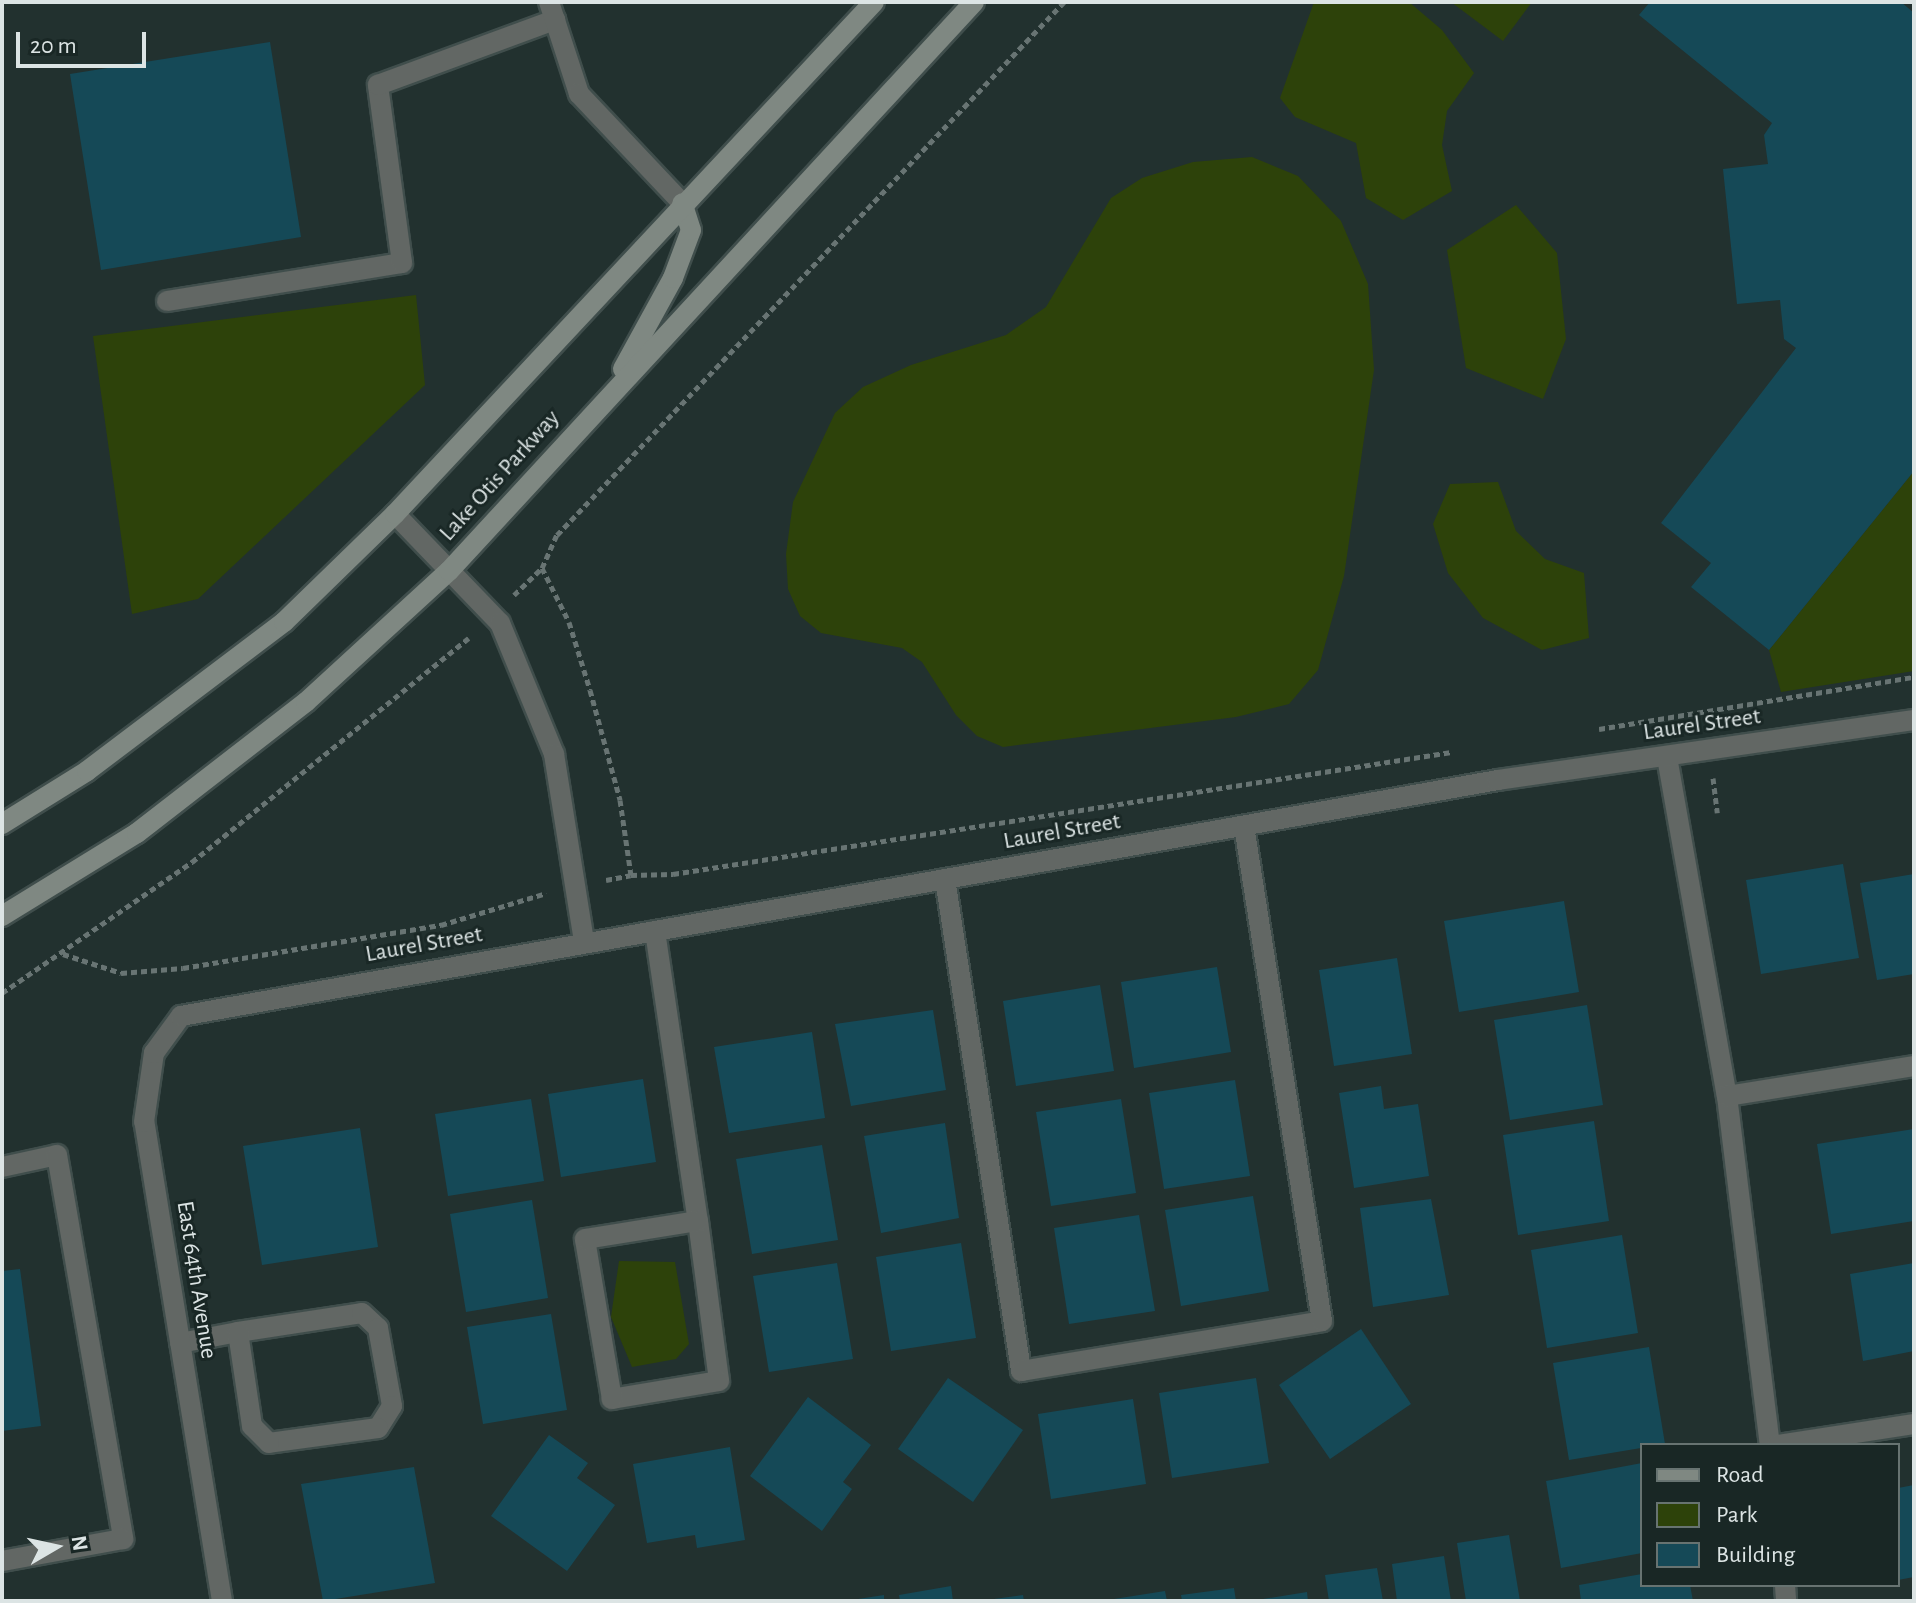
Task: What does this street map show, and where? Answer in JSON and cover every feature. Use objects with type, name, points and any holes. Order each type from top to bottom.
[{"type":"main road","points":[[2,824],[87,771],[284,622],[395,514],[682,203],[874,2]]},
{"type":"main road","name":"Lake Otis Parkway","points":[[2,916],[149,824],[306,702],[449,571],[974,2]]},
{"type":"main road","points":[[613,390],[673,278],[691,230],[682,203]]},
{"type":"street","points":[[167,301],[402,263],[378,85],[552,11],[579,94],[682,203]]},
{"type":"street","points":[[395,514],[500,623],[554,754],[584,942]]},
{"type":"street","name":"Laurel Street","points":[[221,1009],[1244,826],[1914,720]]},
{"type":"street","points":[[1667,757],[1727,1096],[1770,1443]]},
{"type":"street","points":[[945,879],[1021,1371],[1322,1321],[1244,826]]},
{"type":"street","points":[[655,931],[698,1221],[719,1381],[612,1399],[585,1239],[698,1221]]},
{"type":"street","name":"East 64th Avenue","points":[[221,1009],[181,1016],[154,1053],[144,1122],[222,1601]]},
{"type":"street","points":[[1727,1096],[1914,1066]]},
{"type":"street","points":[[2,1167],[57,1155],[123,1539],[2,1561]]},
{"type":"street","points":[[180,1343],[238,1332],[362,1313],[378,1328],[392,1406],[378,1428],[269,1443],[252,1426],[238,1332]]},
{"type":"street","points":[[1790,1443],[1914,1424]]},
{"type":"path","points":[[2,993],[62,954],[283,793],[492,616],[542,568],[557,535],[1064,2]]},
{"type":"path","points":[[542,568],[569,622],[590,690],[620,800],[631,875],[673,874],[1468,750]]},
{"type":"path","points":[[1592,730],[1914,677]]},
{"type":"path","points":[[62,954],[121,973],[183,968],[441,925],[491,914],[549,892]]},
{"type":"green space","points":[[1314,2],[1409,2],[1442,30],[1474,73],[1447,111],[1442,145],[1452,191],[1403,220],[1366,198],[1356,143],[1295,117],[1280,98]]},
{"type":"green space","points":[[1451,2],[1532,2],[1503,41]]},
{"type":"green space","points":[[1252,157],[1298,176],[1341,221],[1368,284],[1374,370],[1344,576],[1318,670],[1289,704],[1236,717],[1003,747],[977,736],[956,715],[922,662],[902,648],[821,633],[800,616],[788,589],[786,554],[793,502],[835,413],[863,387],[911,365],[1006,335],[1046,307],[1111,198],[1142,178],[1193,162]]},
{"type":"green space","points":[[1516,205],[1557,253],[1566,339],[1543,399],[1466,368],[1447,250]]},
{"type":"green space","points":[[416,295],[425,385],[198,599],[132,614],[93,336]]},
{"type":"green space","points":[[1914,471],[1914,671],[1781,692],[1769,650]]},
{"type":"green space","points":[[1498,482],[1516,531],[1545,559],[1584,573],[1589,638],[1542,650],[1483,618],[1448,573],[1433,524],[1450,484]]},
{"type":"green space","points":[[619,1261],[675,1262],[689,1344],[676,1359],[632,1367],[611,1317]]},
{"type":"building","points":[[1650,2],[1901,2],[1914,13],[1914,471],[1769,650],[1691,587],[1711,563],[1661,523],[1796,348],[1784,339],[1780,300],[1737,304],[1723,169],[1768,164],[1764,135],[1772,123],[1639,15]]},
{"type":"building","points":[[270,42],[301,237],[101,270],[70,74]]},
{"type":"building","points":[[1843,864],[1859,958],[1761,974],[1746,880]]},
{"type":"building","points":[[1914,874],[1914,974],[1877,980],[1860,883]]},
{"type":"building","points":[[1564,901],[1579,992],[1459,1012],[1444,921]]},
{"type":"building","points":[[1397,958],[1412,1054],[1334,1066],[1319,970]]},
{"type":"building","points":[[1217,967],[1231,1052],[1134,1068],[1121,982]]},
{"type":"building","points":[[1100,985],[1114,1071],[1016,1086],[1003,1001]]},
{"type":"building","points":[[1587,1005],[1603,1105],[1510,1120],[1494,1020]]},
{"type":"building","points":[[933,1010],[946,1090],[851,1106],[835,1024]]},
{"type":"building","points":[[812,1032],[825,1118],[729,1133],[714,1047]]},
{"type":"building","points":[[643,1079],[656,1162],[561,1177],[548,1094]]},
{"type":"building","points":[[1235,1080],[1250,1176],[1164,1189],[1149,1093]]},
{"type":"building","points":[[1381,1086],[1384,1109],[1418,1104],[1429,1176],[1354,1188],[1339,1093]]},
{"type":"building","points":[[531,1099],[544,1181],[448,1196],[435,1114]]},
{"type":"building","points":[[1121,1099],[1136,1193],[1051,1206],[1036,1112]]},
{"type":"building","points":[[1594,1121],[1609,1221],[1518,1235],[1503,1135]]},
{"type":"building","points":[[945,1123],[959,1218],[881,1233],[864,1136]]},
{"type":"building","points":[[360,1128],[378,1247],[262,1265],[243,1146]]},
{"type":"building","points":[[1914,1129],[1914,1221],[1831,1234],[1817,1144]]},
{"type":"building","points":[[822,1145],[838,1240],[752,1254],[736,1159]]},
{"type":"building","points":[[1253,1196],[1269,1291],[1181,1306],[1165,1210]]},
{"type":"building","points":[[1431,1199],[1449,1295],[1373,1307],[1360,1208]]},
{"type":"building","points":[[532,1200],[548,1298],[466,1312],[450,1214]]},
{"type":"building","points":[[1139,1215],[1155,1311],[1069,1324],[1054,1228]]},
{"type":"building","points":[[1622,1235],[1638,1333],[1547,1348],[1531,1250]]},
{"type":"building","points":[[961,1243],[976,1338],[891,1351],[876,1257]]},
{"type":"building","points":[[837,1263],[853,1359],[769,1372],[753,1276]]},
{"type":"building","points":[[1914,1263],[1914,1351],[1863,1361],[1850,1274]]},
{"type":"building","points":[[20,1269],[41,1426],[2,1431],[2,1271]]},
{"type":"building","points":[[551,1314],[567,1410],[483,1424],[467,1327]]},
{"type":"building","points":[[1361,1329],[1411,1404],[1330,1459],[1279,1385]]},
{"type":"building","points":[[1649,1347],[1665,1443],[1640,1443],[1640,1448],[1569,1460],[1553,1363]]},
{"type":"building","points":[[948,1378],[1023,1430],[973,1502],[898,1449]]},
{"type":"building","points":[[1256,1378],[1269,1463],[1172,1478],[1159,1393]]},
{"type":"building","points":[[808,1397],[871,1445],[843,1482],[852,1489],[822,1531],[750,1476]]},
{"type":"building","points":[[1133,1399],[1146,1484],[1051,1499],[1038,1414]]},
{"type":"building","points":[[549,1435],[588,1463],[577,1478],[615,1505],[567,1571],[491,1516]]},
{"type":"building","points":[[730,1447],[745,1540],[697,1548],[695,1535],[647,1543],[633,1464]]},
{"type":"building","points":[[1640,1463],[1640,1553],[1561,1568],[1546,1481]]},
{"type":"building","points":[[414,1467],[435,1583],[323,1601],[301,1484]]},
{"type":"building","points":[[1914,1485],[1914,1577],[1900,1580],[1900,1488]]},
{"type":"building","points":[[1509,1535],[1520,1601],[1466,1601],[1457,1543]]},
{"type":"building","points":[[1444,1556],[1451,1601],[1397,1601],[1392,1564]]},
{"type":"building","points":[[1377,1568],[1383,1601],[1329,1601],[1325,1575]]},
{"type":"building","points":[[1640,1574],[1640,1587],[1690,1587],[1693,1601],[1581,1601],[1579,1585]]},
{"type":"building","points":[[951,1586],[953,1601],[900,1601],[899,1595]]},
{"type":"building","points":[[1234,1588],[1236,1601],[1182,1601],[1181,1595]]},
{"type":"building","points":[[1165,1591],[1167,1601],[1114,1601],[1114,1599]]},
{"type":"building","points":[[1307,1592],[1308,1601],[1263,1601],[1263,1599]]},
{"type":"building","points":[[884,1595],[884,1601],[858,1601],[858,1599]]},
{"type":"building","points":[[1023,1595],[1024,1601],[994,1601],[994,1599]]}]
